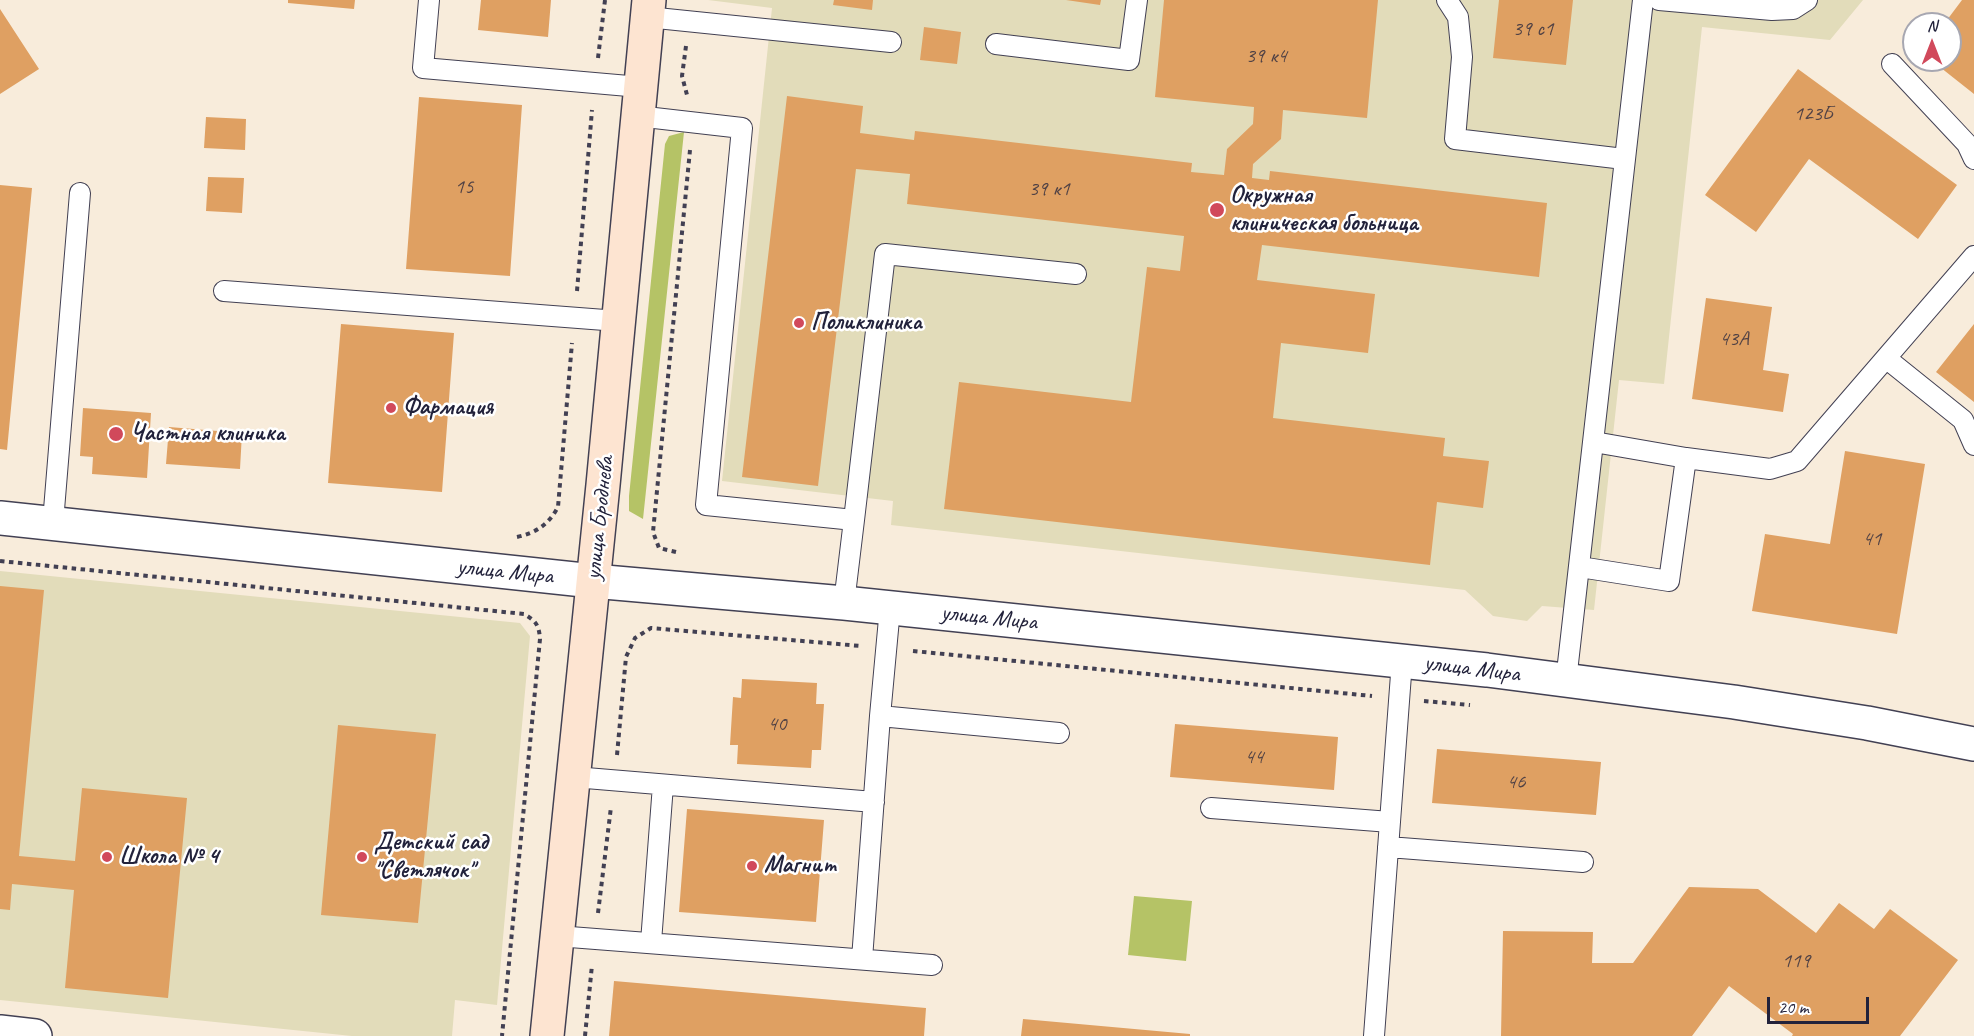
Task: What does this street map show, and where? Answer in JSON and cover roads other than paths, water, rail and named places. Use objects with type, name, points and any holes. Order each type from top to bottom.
[{"type":"main road","name":"улица Броднева","points":[[547,1036],[648,9]]},
{"type":"street","name":"улица Мира","points":[[0,518],[593,581],[844,603],[1402,661],[1734,702],[1867,723],[1974,744]]},
{"type":"street","points":[[0,1032],[35,1036]]},
{"type":"lane","points":[[429,0],[423,68],[595,83],[693,123],[742,128],[706,505],[854,520]]},
{"type":"lane","points":[[996,44],[1129,60],[1137,0]]},
{"type":"lane","points":[[1447,0],[1458,17],[1462,57],[1455,139],[1624,159]]},
{"type":"lane","points":[[1566,681],[1643,0]]},
{"type":"lane","points":[[1659,0],[1772,10],[1793,9],[1807,0]]},
{"type":"lane","points":[[648,9],[688,21],[891,42]]},
{"type":"lane","points":[[1892,64],[1967,144],[1974,159]]},
{"type":"lane","points":[[53,522],[80,192]]},
{"type":"lane","points":[[844,603],[885,254],[1076,274]]},
{"type":"lane","points":[[1594,442],[1686,458],[1770,469],[1797,461],[1974,256]]},
{"type":"lane","points":[[224,291],[618,321]]},
{"type":"lane","points":[[1887,358],[1963,420],[1974,445]]},
{"type":"lane","points":[[1580,567],[1669,581],[1686,458]]},
{"type":"lane","points":[[862,959],[890,608]]},
{"type":"lane","points":[[1374,1036],[1402,661]]},
{"type":"lane","points":[[880,716],[1059,733]]},
{"type":"lane","points":[[574,777],[874,802]]},
{"type":"lane","points":[[651,942],[663,785]]},
{"type":"lane","points":[[1211,808],[1390,822]]},
{"type":"lane","points":[[1388,847],[1583,862]]},
{"type":"lane","points":[[557,936],[932,964]]},
{"type":"place","name":"Окружная клиническая больница","points":[[1217,210]]},
{"type":"place","name":"Поликлиника","points":[[799,323]]},
{"type":"place","name":"Фармация","points":[[391,408]]},
{"type":"place","name":"Частная клиника","points":[[116,434]]},
{"type":"place","name":"Школа № 4","points":[[107,857]]},
{"type":"place","name":"Детский сад \"Светлячок\"","points":[[362,857]]},
{"type":"place","name":"Магнит","points":[[752,866]]}]
